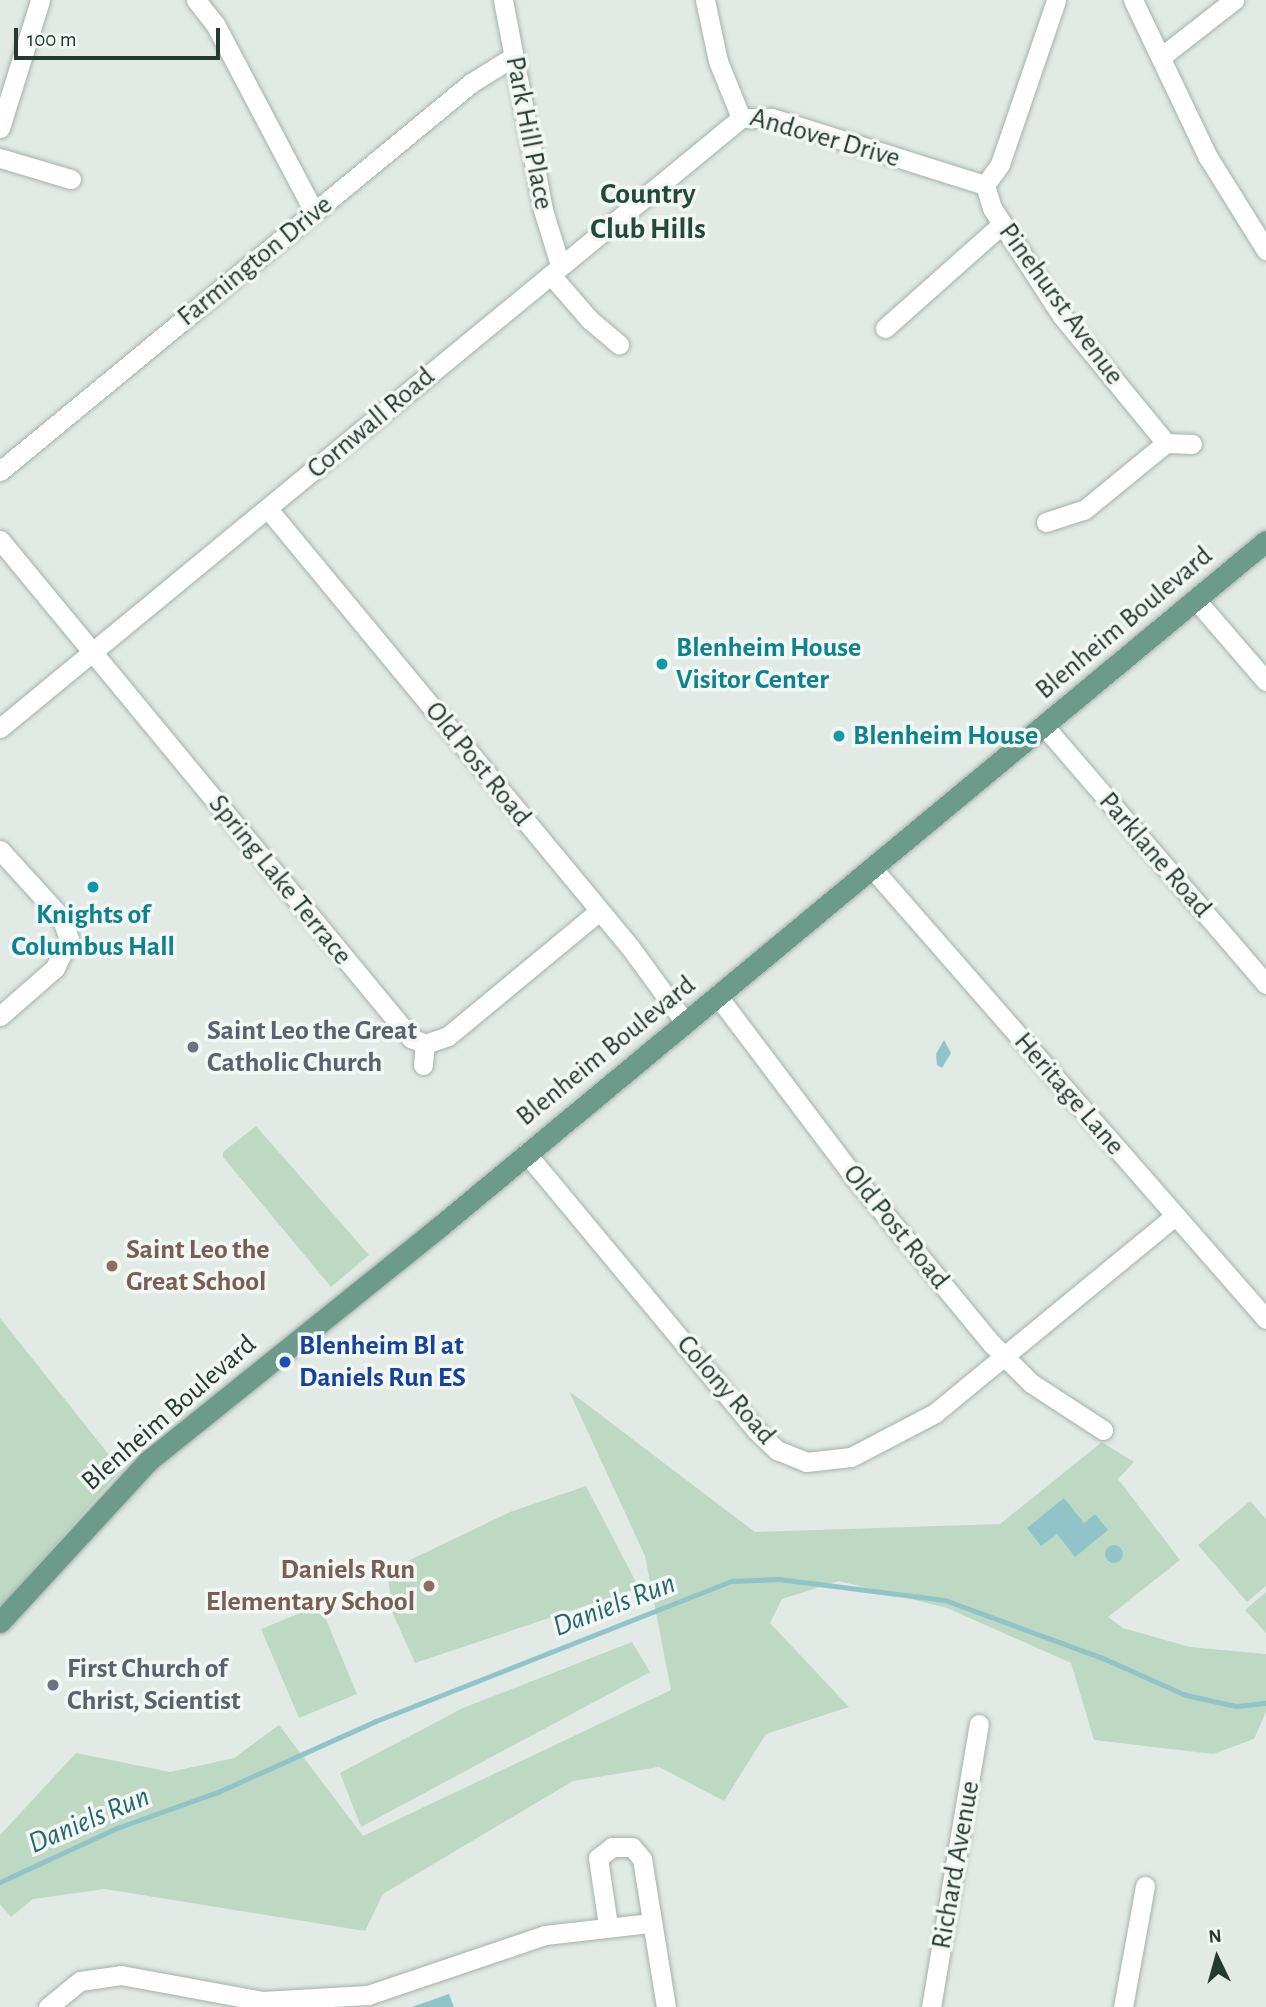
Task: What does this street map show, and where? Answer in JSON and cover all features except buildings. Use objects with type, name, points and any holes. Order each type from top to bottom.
[{"type":"main road","name":"Blenheim Boulevard","points":[[0,1622],[126,1480],[1045,727],[1266,541]]},
{"type":"street","points":[[0,128],[40,0]]},
{"type":"street","name":"Park Hill Place","points":[[503,0],[555,270],[590,320],[619,344]]},
{"type":"street","name":"Andover Drive","points":[[705,0],[718,61],[741,118],[772,118],[985,185]]},
{"type":"street","points":[[985,185],[1000,164],[1056,0]]},
{"type":"street","points":[[1133,0],[1235,206],[1266,250]]},
{"type":"street","points":[[1161,57],[1234,0]]},
{"type":"street","points":[[200,1],[314,212]]},
{"type":"street","name":"Farmington Drive","points":[[0,471],[471,83],[513,57]]},
{"type":"street","name":"Cornwall Road","points":[[0,728],[741,118]]},
{"type":"street","points":[[0,158],[71,179]]},
{"type":"street","name":"Pinehurst Avenue","points":[[985,185],[1002,224],[1062,316],[1166,443]]},
{"type":"street","points":[[885,327],[1002,224]]},
{"type":"street","points":[[1046,522],[1084,510],[1166,443],[1192,444]]},
{"type":"street","name":"Old Post Road","points":[[268,509],[599,911],[684,1021]]},
{"type":"street","name":"Spring Lake Terrace","points":[[0,540],[406,1034],[425,1044]]},
{"type":"street","points":[[1196,600],[1266,681]]},
{"type":"street","name":"Parklane Road","points":[[1045,727],[1266,984]]},
{"type":"street","points":[[0,849],[61,917],[69,939],[55,968],[0,1016]]},
{"type":"street","name":"Heritage Lane","points":[[872,868],[1265,1318]]},
{"type":"street","points":[[423,1065],[425,1044],[448,1036],[599,911]]},
{"type":"street","name":"Old Post Road","points":[[717,995],[855,1178],[1005,1356],[1031,1383],[1103,1430]]},
{"type":"street","name":"Colony Road","points":[[526,1153],[757,1431],[794,1459],[824,1464],[851,1457],[934,1413],[1175,1216]]},
{"type":"street","name":"Richard Avenue","points":[[931,2007],[979,1724]]},
{"type":"street","points":[[608,1925],[598,1858],[612,1847],[632,1847],[642,1859],[666,2007]]},
{"type":"street","points":[[1123,2007],[1145,1886]]},
{"type":"street","points":[[48,2007],[80,1980],[121,1975],[262,2001],[368,1994],[545,1935],[608,1925],[651,1923]]},
{"type":"green space","points":[[256,1126],[369,1255],[331,1287],[223,1157],[223,1152]]},
{"type":"green space","points":[[0,1318],[121,1470],[0,1608]]},
{"type":"green space","points":[[569,1391],[755,1532],[1000,1524],[1102,1442],[1134,1462],[1118,1479],[1180,1560],[1108,1617],[1123,1628],[1190,1647],[1266,1654],[1266,1712],[1254,1739],[1213,1754],[1094,1740],[1071,1663],[947,1608],[839,1581],[782,1599],[770,1623],[849,1707],[766,1734],[724,1801],[659,1767],[573,1781],[383,1894],[365,1931],[105,1889],[33,1899],[11,1917],[0,1904],[0,1835],[76,1753],[170,1772],[234,1758],[279,1725],[363,1836],[671,1690],[645,1556]]},
{"type":"green space","points":[[586,1486],[639,1588],[415,1663],[393,1614],[387,1571],[510,1512]]},
{"type":"green space","points":[[1250,1501],[1266,1519],[1266,1586],[1247,1602],[1198,1545]]},
{"type":"green space","points":[[1266,1592],[1266,1633],[1245,1610]]},
{"type":"green space","points":[[320,1605],[357,1694],[299,1718],[261,1629]]},
{"type":"green space","points":[[632,1642],[650,1672],[361,1827],[340,1773],[463,1708]]},
{"type":"water","points":[[944,1040],[951,1053],[942,1068],[937,1065],[936,1054]]},
{"type":"water","points":[[1064,1498],[1084,1523],[1095,1514],[1108,1530],[1075,1557],[1057,1534],[1041,1546],[1027,1528]]},
{"type":"water","points":[[1114,1545],[1120,1548],[1123,1554],[1120,1560],[1114,1563],[1108,1560],[1105,1554],[1108,1548]]},
{"type":"water","points":[[449,1994],[454,2007],[412,2007]]},
{"type":"waterway","name":"Daniels Run","points":[[0,1882],[117,1828],[218,1792],[376,1721],[731,1581],[779,1579],[945,1600],[1103,1658],[1186,1695],[1236,1706],[1266,1703]]},
{"type":"place","name":"Blenheim House Visitor Center","points":[[662,664]]},
{"type":"place","name":"Blenheim House","points":[[839,736]]},
{"type":"place","name":"Knights of Columbus Hall","points":[[93,887]]},
{"type":"place","name":"Saint Leo the Great Catholic Church","points":[[193,1047]]},
{"type":"place","name":"Saint Leo the Great School","points":[[112,1266]]},
{"type":"place","name":"Blenheim Bl at Daniels Run ES","points":[[285,1362]]},
{"type":"place","name":"Daniels Run Elementary School","points":[[429,1586]]},
{"type":"place","name":"First Church of Christ, Scientist","points":[[53,1685]]},
{"type":"district","name":"Country Club Hills","points":[[648,211]]}]
